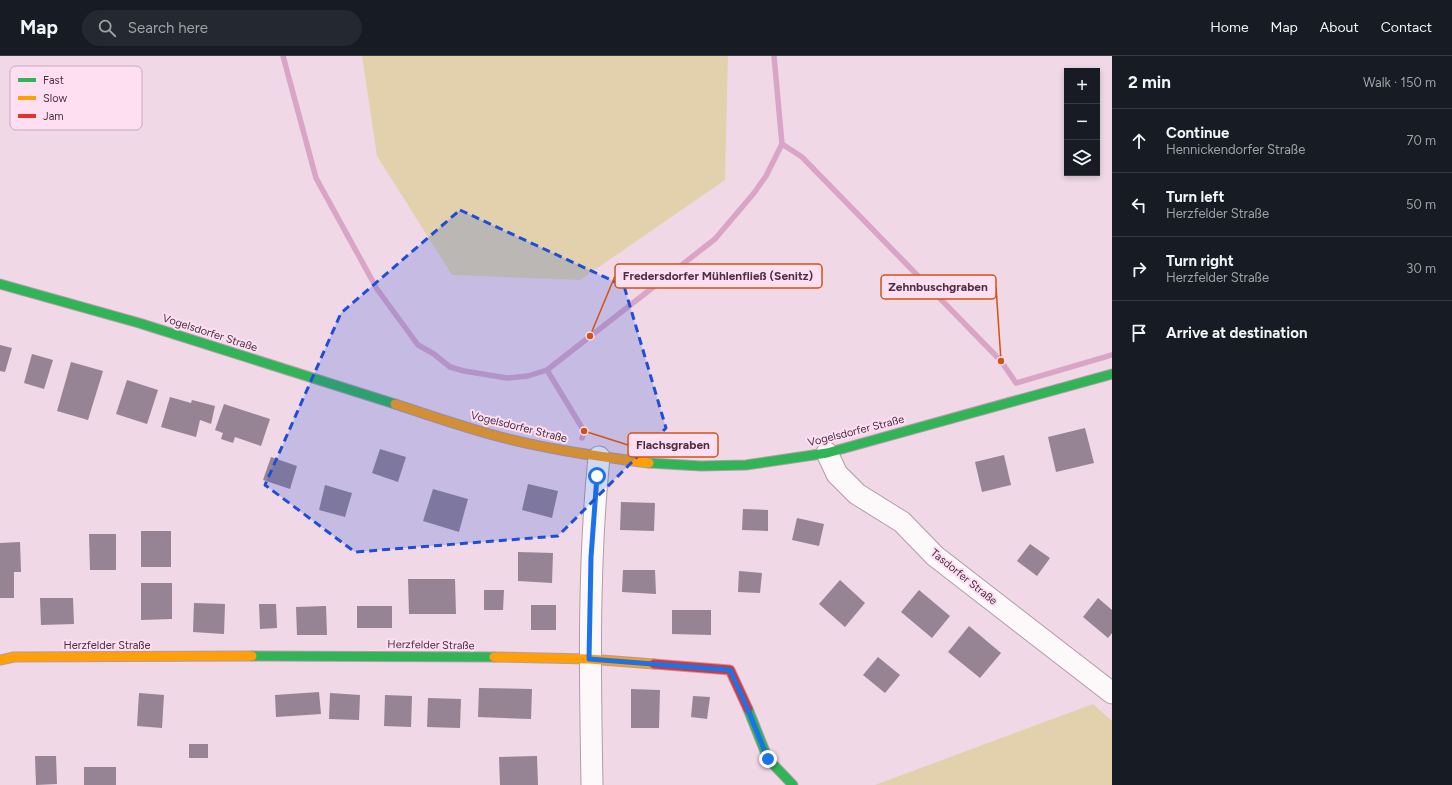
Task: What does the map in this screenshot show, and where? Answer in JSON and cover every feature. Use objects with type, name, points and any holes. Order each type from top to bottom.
[{"type":"street","name":"Vogelsdorfer Straße","points":[[0,284],[139,323],[486,433],[530,444],[599,457],[654,464],[701,466],[746,465],[827,453],[1112,374]]},
{"type":"street","name":"Tasdorfer Straße","points":[[827,453],[837,474],[857,494],[902,522],[935,556],[1112,693]]},
{"type":"street","points":[[592,785],[589,659],[591,557],[599,457]]},
{"type":"street","name":"Herzfelder Straße","points":[[0,660],[14,657],[413,656],[589,659],[730,670],[768,759],[793,785]]},
{"type":"highlighted area","points":[[460,210],[624,286],[666,428],[558,536],[355,552],[265,485],[341,313]]},
{"type":"shaded area","points":[[362,56],[728,56],[725,180],[580,280],[452,275],[377,156]]},
{"type":"shaded area","points":[[1093,704],[1112,721],[1112,785],[875,785]]},
{"type":"building","points":[[0,345],[12,348],[5,372],[0,371]]},
{"type":"building","points":[[32,354],[53,360],[44,389],[24,383]]},
{"type":"building","points":[[71,362],[103,371],[88,420],[57,411]]},
{"type":"building","points":[[127,380],[158,390],[147,424],[116,414]]},
{"type":"building","points":[[170,397],[191,403],[192,400],[215,406],[211,424],[200,420],[196,437],[161,427]]},
{"type":"building","points":[[224,404],[270,419],[261,446],[235,437],[233,443],[221,439],[223,433],[215,430]]},
{"type":"building","points":[[1085,428],[1094,463],[1056,472],[1048,437]]},
{"type":"building","points":[[380,449],[406,457],[398,482],[372,473]]},
{"type":"building","points":[[1004,455],[1011,485],[982,492],[975,462]]},
{"type":"building","points":[[271,457],[297,466],[290,489],[263,480]]},
{"type":"building","points":[[528,484],[558,491],[552,518],[522,510]]},
{"type":"building","points":[[325,485],[352,493],[345,517],[319,510]]},
{"type":"building","points":[[433,489],[468,499],[459,532],[423,521]]},
{"type":"building","points":[[621,502],[655,503],[654,531],[620,530]]},
{"type":"building","points":[[743,509],[768,510],[768,531],[742,530]]},
{"type":"building","points":[[797,518],[824,524],[819,546],[792,540]]},
{"type":"building","points":[[141,531],[171,531],[171,567],[141,567]]},
{"type":"building","points":[[89,534],[116,534],[116,570],[90,570]]},
{"type":"building","points":[[20,542],[21,572],[14,572],[14,598],[0,598],[0,543]]},
{"type":"building","points":[[1030,544],[1050,558],[1037,576],[1017,561]]},
{"type":"building","points":[[518,552],[553,553],[552,583],[518,581]]},
{"type":"building","points":[[623,570],[655,570],[656,594],[622,592]]},
{"type":"building","points":[[739,571],[762,573],[760,593],[738,592]]},
{"type":"building","points":[[408,579],[455,579],[456,614],[409,614]]},
{"type":"building","points":[[840,580],[865,603],[845,627],[819,604]]},
{"type":"building","points":[[141,583],[172,583],[172,619],[141,620]]},
{"type":"building","points":[[484,590],[504,590],[503,610],[484,610]]},
{"type":"building","points":[[919,590],[950,616],[932,638],[901,612]]},
{"type":"building","points":[[40,598],[73,598],[74,624],[41,625]]},
{"type":"building","points":[[1098,598],[1112,610],[1112,633],[1108,638],[1083,617]]},
{"type":"building","points":[[194,603],[225,604],[224,634],[193,632]]},
{"type":"building","points":[[259,604],[276,604],[277,628],[260,629]]},
{"type":"building","points":[[531,605],[556,605],[556,630],[531,630]]},
{"type":"building","points":[[326,606],[327,635],[297,635],[296,607]]},
{"type":"building","points":[[357,606],[392,606],[392,628],[357,628]]},
{"type":"building","points":[[672,610],[711,610],[711,635],[672,634]]},
{"type":"building","points":[[969,626],[1001,653],[980,678],[948,652]]},
{"type":"building","points":[[878,657],[900,675],[885,693],[863,675]]},
{"type":"building","points":[[479,688],[532,689],[531,719],[478,717]]},
{"type":"building","points":[[631,689],[660,690],[659,728],[631,728]]},
{"type":"building","points":[[319,692],[321,714],[276,717],[275,695]]},
{"type":"building","points":[[139,693],[164,695],[162,728],[137,726]]},
{"type":"building","points":[[330,693],[360,695],[359,720],[329,719]]},
{"type":"building","points":[[385,695],[412,696],[411,727],[384,726]]},
{"type":"building","points":[[693,696],[710,697],[707,719],[691,717]]},
{"type":"building","points":[[428,698],[461,699],[460,728],[427,727]]},
{"type":"building","points":[[189,744],[208,744],[208,758],[189,758]]},
{"type":"building","points":[[35,756],[56,756],[57,784],[36,785]]},
{"type":"building","points":[[537,756],[538,785],[500,785],[499,757]]},
{"type":"building","points":[[84,767],[116,767],[116,785],[84,785]]},
{"type":"waterway","points":[[283,56],[316,178],[377,289],[418,345],[434,354],[450,367],[464,371],[507,378],[528,376],[547,370],[715,239],[754,193],[766,176],[782,144],[774,56]]},
{"type":"waterway","points":[[782,144],[802,157],[1001,361],[1016,383],[1112,355]]},
{"type":"waterway","points":[[547,370],[584,431],[582,438]]},
{"type":"traffic: fast","points":[[0,284],[139,323],[395,404]]},
{"type":"traffic: fast","points":[[649,463],[701,466],[746,465],[827,453],[1112,374]]},
{"type":"traffic: fast","points":[[252,656],[494,657]]},
{"type":"traffic: fast","points":[[748,709],[768,759],[793,785]]},
{"type":"traffic: slow","points":[[395,404],[474,430],[526,443],[649,463]]},
{"type":"traffic: slow","points":[[0,660],[14,657],[252,656]]},
{"type":"traffic: slow","points":[[494,657],[589,659],[654,664]]},
{"type":"traffic: jam","points":[[654,664],[730,670],[748,709]]},
{"type":"place","name":"Fredersdorfer Mühlenfließ (Senitz)","points":[[590,336]]},
{"type":"place","name":"Zehnbuschgraben","points":[[1001,361]]},
{"type":"place","name":"Flachsgraben","points":[[584,431]]},
{"type":"route","points":[[597,476],[591,557],[589,659],[730,670],[768,759]]}]
